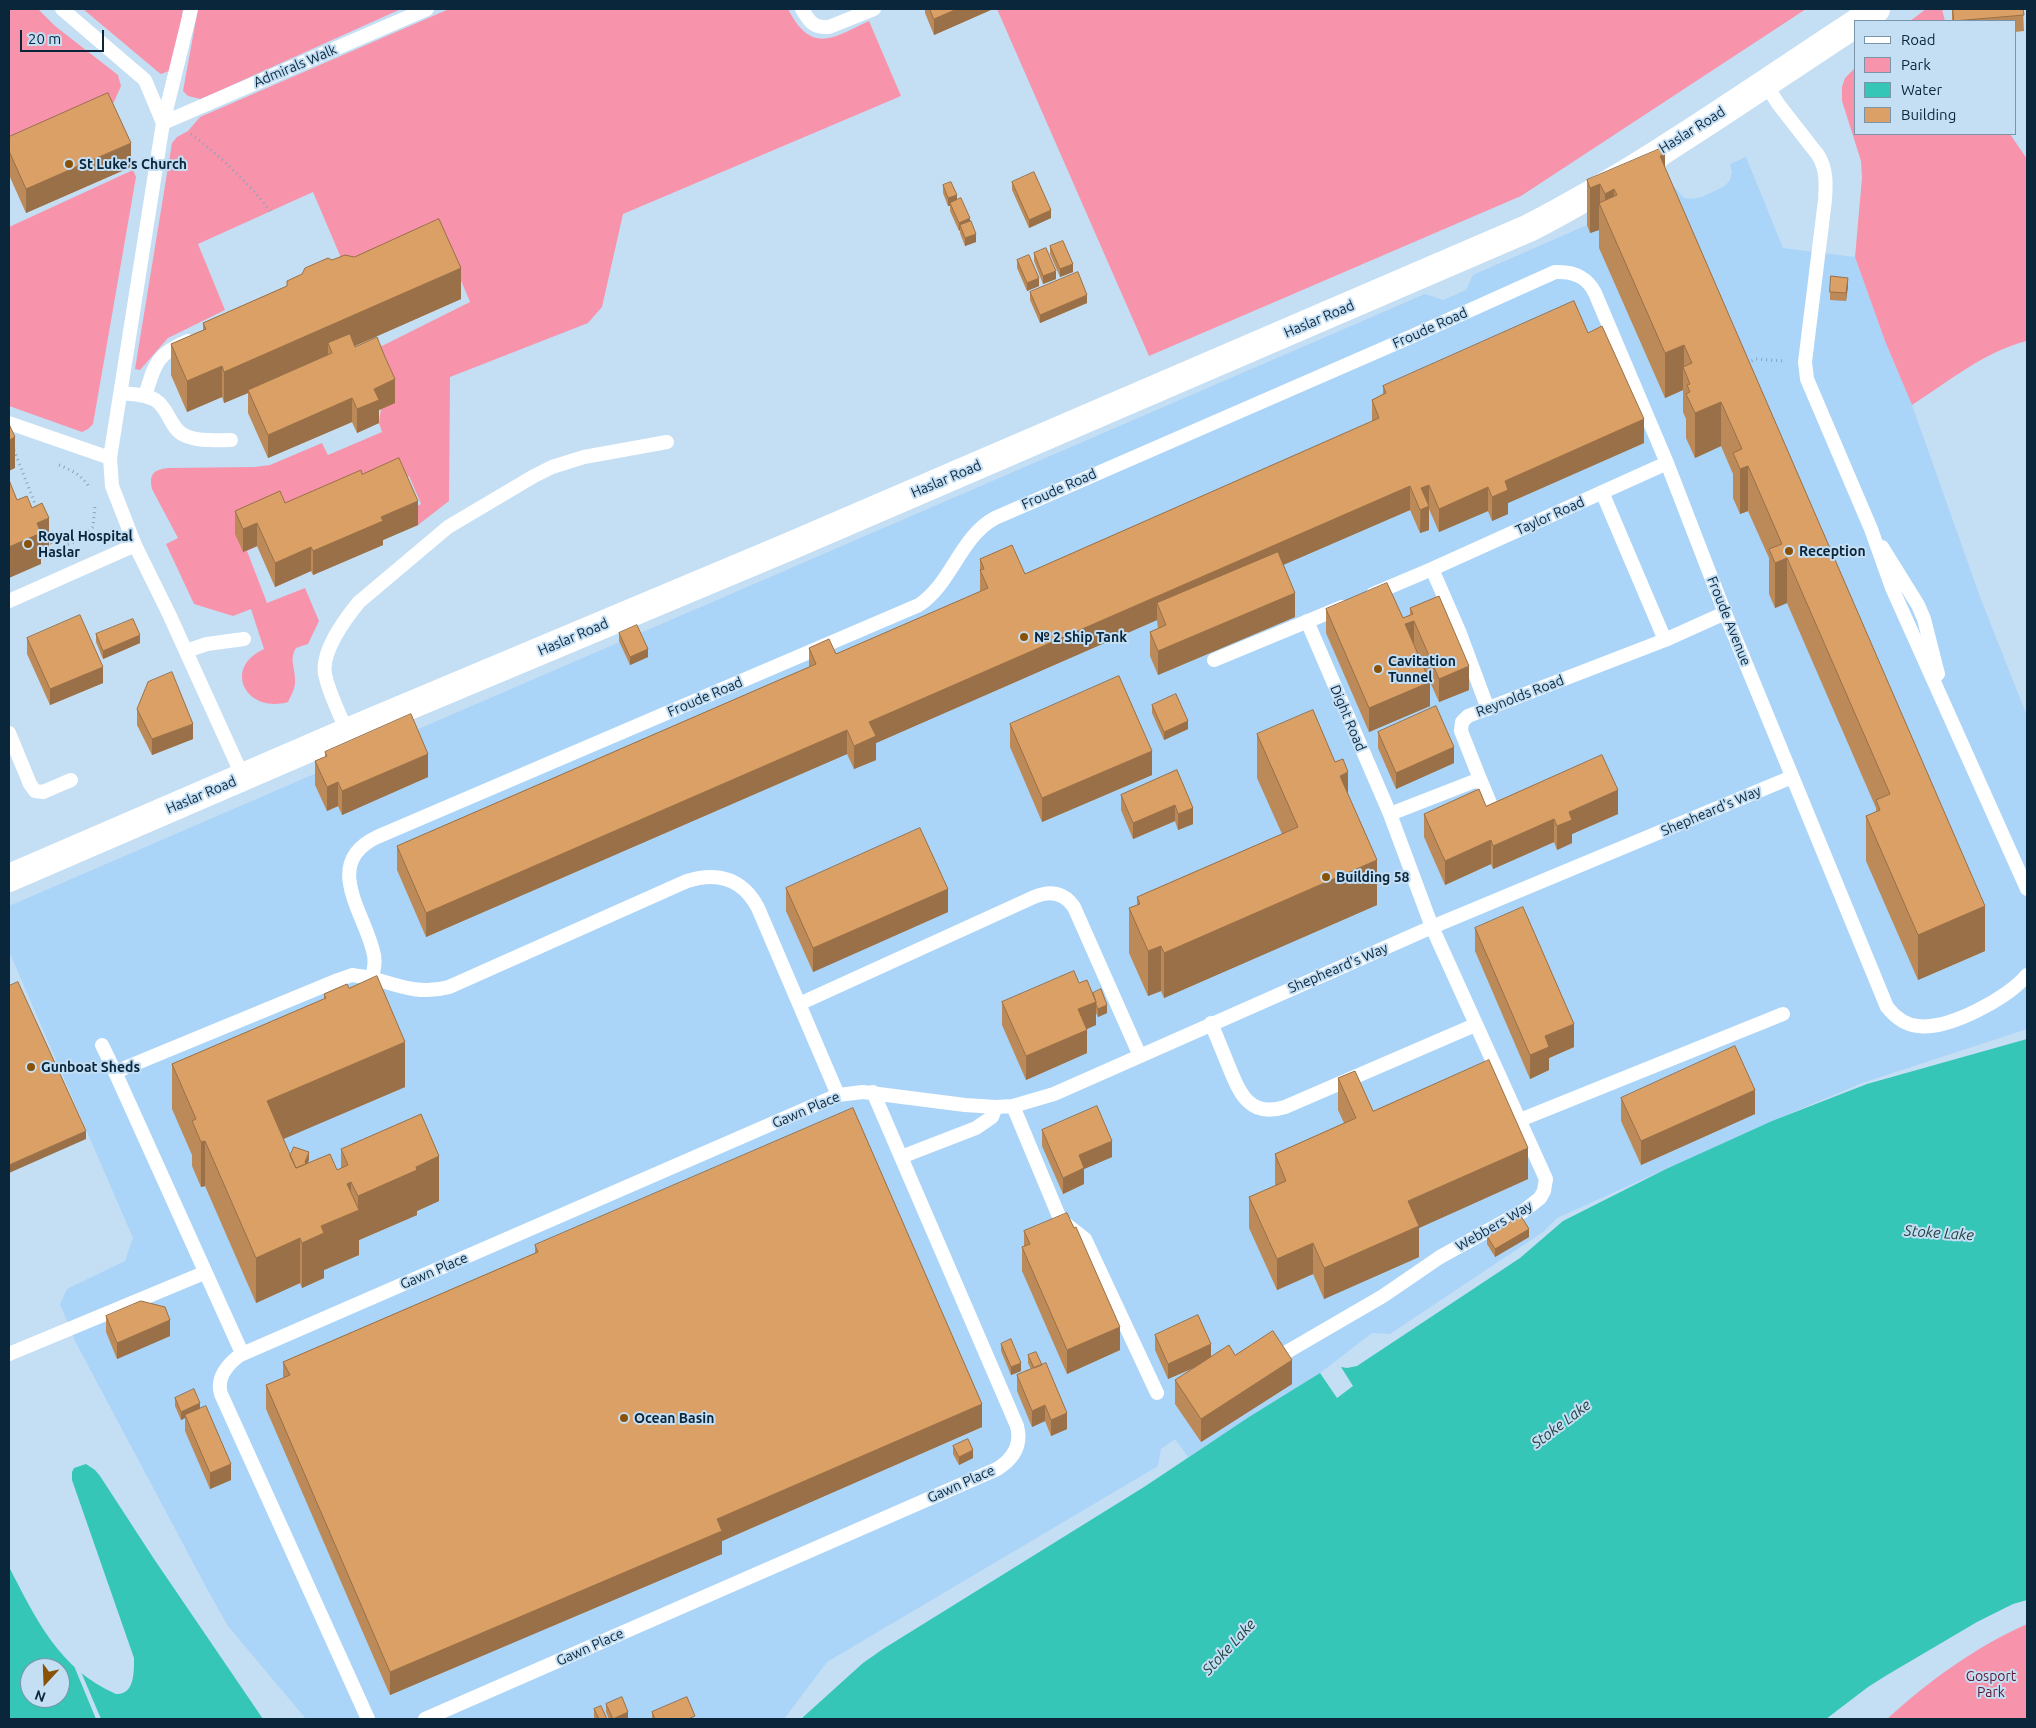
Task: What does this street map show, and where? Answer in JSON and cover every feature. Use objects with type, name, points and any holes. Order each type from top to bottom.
[{"type":"street","points":[[1860,20],[1876,9]]},
{"type":"street","name":"Haslar Road","points":[[9,878],[347,732],[788,547],[1529,228],[1566,209],[1766,85],[1854,25]]},
{"type":"lane","points":[[62,9],[145,80],[163,123]]},
{"type":"lane","points":[[191,9],[163,123],[110,458],[112,486],[135,545],[186,651],[243,777]]},
{"type":"lane","name":"Admirals Walk","points":[[163,123],[427,9]]},
{"type":"lane","points":[[802,9],[810,22],[822,27],[828,27],[874,9]]},
{"type":"lane","points":[[1766,85],[1818,155],[1823,163],[1825,174],[1825,200],[1805,362],[1807,379],[1870,530],[1918,604],[1924,619],[1948,710],[2027,888]]},
{"type":"lane","name":"Froude Road","points":[[372,978],[373,950],[357,910],[349,880],[356,852],[366,843],[914,607],[933,593],[975,533],[995,518],[1555,272],[1568,272],[1580,276],[1592,288],[1668,464]]},
{"type":"lane","points":[[146,396],[152,372],[164,353],[170,348],[204,334]]},
{"type":"lane","points":[[120,393],[146,396],[158,402],[176,429],[183,435],[201,439],[231,440]]},
{"type":"lane","points":[[9,423],[110,458]]},
{"type":"lane","points":[[347,732],[329,686],[325,667],[335,638],[359,602],[448,527],[543,472],[584,457],[667,442]]},
{"type":"lane","name":"Taylor Road","points":[[1214,660],[1432,569],[1668,464]]},
{"type":"lane","name":"Froude Avenue","points":[[1668,464],[1725,613],[1884,1000],[1893,1015],[1902,1021],[1920,1027],[1946,1022],[1992,1002],[2012,989],[2027,975]]},
{"type":"lane","points":[[1602,492],[1665,640]]},
{"type":"lane","points":[[9,601],[135,545]]},
{"type":"lane","points":[[1432,569],[1462,638],[1488,709]]},
{"type":"lane","name":"Reynolds Road","points":[[1480,779],[1461,731],[1461,726],[1468,716],[1665,640],[1725,613]]},
{"type":"lane","name":"Dight Road","points":[[1306,622],[1390,814],[1432,927]]},
{"type":"lane","points":[[186,651],[207,644],[244,639]]},
{"type":"lane","points":[[9,733],[30,784],[35,791],[43,792],[70,780]]},
{"type":"lane","name":"Shepheard's Way","points":[[873,1092],[965,1105],[996,1106],[1013,1106],[1054,1094],[1432,927],[1792,777]]},
{"type":"lane","points":[[1390,814],[1480,779],[1490,803]]},
{"type":"lane","points":[[115,1072],[352,975],[372,978],[399,987],[420,991],[449,987],[687,880],[710,876],[731,881],[749,894],[758,908],[838,1095]]},
{"type":"lane","points":[[799,1004],[1034,897],[1052,892],[1067,898],[1074,907],[1140,1056]]},
{"type":"lane","name":"Webbers Way","points":[[1285,1353],[1383,1296],[1440,1256],[1525,1210],[1536,1202],[1544,1192],[1546,1179],[1432,927]]},
{"type":"lane","points":[[1520,1120],[1783,1014]]},
{"type":"lane","points":[[1211,1023],[1242,1095],[1255,1106],[1271,1110],[1284,1107],[1475,1025]]},
{"type":"lane","points":[[102,1045],[242,1353]]},
{"type":"lane","name":"Gawn Place","points":[[368,1719],[221,1394],[220,1385],[223,1374],[229,1364],[242,1353],[838,1095],[853,1092],[873,1092],[1016,1426],[1019,1435],[1018,1446],[1008,1461],[997,1469],[425,1719]]},
{"type":"lane","points":[[901,1157],[976,1128],[992,1117],[996,1106]]},
{"type":"lane","points":[[1013,1106],[1058,1214],[1062,1221],[1085,1239],[1157,1394]]},
{"type":"lane","points":[[9,1354],[204,1273]]},
{"type":"path","points":[[163,123],[188,131],[227,162],[255,191],[270,211]]},
{"type":"path","points":[[1740,366],[1756,359],[1805,362]]},
{"type":"path","points":[[20,450],[12,446],[40,515]]},
{"type":"path","points":[[55,463],[72,470],[85,480],[94,494]]},
{"type":"path","points":[[54,550],[79,540],[93,526],[94,503]]},
{"type":"path","points":[[47,533],[64,576]]},
{"type":"shaded area","points":[[1746,157],[1783,248],[1855,257],[1885,341],[1912,405],[1980,597],[2027,716],[2027,1029],[1862,1083],[1772,1121],[1557,1218],[1543,1232],[1390,1334],[1372,1333],[1320,1373],[1188,1457],[1175,1439],[1161,1449],[1158,1466],[827,1662],[784,1719],[306,1719],[228,1626],[75,1341],[60,1304],[67,1289],[125,1261],[133,1238],[9,951],[9,906],[1425,294],[1443,300],[1466,290],[1473,275],[1674,187],[1684,198],[1702,197],[1725,186],[1730,180],[1732,173],[1730,164]]},
{"type":"green space","points":[[9,9],[38,9],[55,26],[118,75],[121,86],[114,102],[107,108],[9,155]]},
{"type":"green space","points":[[83,9],[183,9],[179,34],[169,71],[161,74]]},
{"type":"green space","points":[[198,9],[401,9],[201,99],[188,96],[183,91]]},
{"type":"green space","points":[[449,9],[788,9],[806,33],[824,39],[844,33],[869,21],[901,96],[623,214],[602,307],[588,323],[450,377],[449,501],[418,525],[411,510],[421,504],[409,476],[247,551],[267,603],[305,588],[319,621],[308,644],[296,648],[294,652],[295,685],[288,702],[273,704],[261,701],[251,696],[244,687],[242,677],[244,667],[251,657],[264,649],[251,609],[233,616],[194,604],[166,544],[178,538],[152,489],[151,480],[153,474],[168,468],[255,467],[270,465],[322,443],[328,455],[382,432],[379,423],[385,380],[372,351],[470,302],[444,240],[350,279],[313,192],[198,244],[225,310],[168,338],[140,370],[135,369],[172,143],[177,137],[188,131],[200,117]]},
{"type":"green space","points":[[997,9],[1806,9],[1521,196],[1149,356]]},
{"type":"green space","points":[[1926,9],[1942,9],[1945,20],[1911,20]]},
{"type":"green space","points":[[1854,69],[1854,135],[2011,135],[2027,159],[2027,341],[1996,352],[1953,377],[1912,405],[1885,341],[1855,257],[1862,178],[1861,161],[1842,101],[1842,87],[1845,78]]},
{"type":"green space","points":[[133,170],[136,177],[93,424],[82,432],[9,406],[9,227]]},
{"type":"green space","name":"Gosport Park","points":[[2027,1624],[2027,1719],[1887,1719],[1919,1691],[1953,1666],[1989,1643]]},
{"type":"water","name":"Stoke Lake","points":[[2027,1039],[2027,1600],[2013,1604],[1977,1622],[1887,1675],[1826,1719],[801,1719],[863,1663],[883,1649],[1144,1487],[1249,1417],[1320,1373],[1337,1398],[1353,1386],[1341,1367],[1357,1366],[1520,1258],[1563,1221],[1666,1169],[1772,1121],[1867,1084]]},
{"type":"water","points":[[86,1464],[100,1476],[263,1719],[9,1719],[9,1567],[51,1641],[65,1658],[20,1658],[20,1708],[70,1708],[70,1663],[96,1683],[116,1694],[127,1691],[132,1681],[134,1658],[72,1480],[74,1468]]},
{"type":"pier","points":[[72,1661],[79,1667],[101,1719],[96,1719]]},
{"type":"building","points":[[930,9],[957,9],[934,19]]},
{"type":"building","points":[[1953,9],[2023,9],[2024,15],[1966,20],[1954,20]]},
{"type":"building","points":[[108,93],[131,143],[26,189],[9,151],[9,137]]},
{"type":"building","name":"Reception","points":[[1662,148],[1665,154],[1660,156],[1985,906],[1918,935],[1866,816],[1880,810],[1876,800],[1890,794],[1787,558],[1775,563],[1769,549],[1782,544],[1748,466],[1740,469],[1733,453],[1742,449],[1721,402],[1695,413],[1686,394],[1690,392],[1687,385],[1690,384],[1683,367],[1692,363],[1684,345],[1665,353],[1599,203],[1617,195],[1614,189],[1605,194],[1600,184],[1590,188],[1587,180]]},
{"type":"building","points":[[1034,172],[1051,210],[1029,220],[1012,182]]},
{"type":"building","points":[[951,182],[957,195],[948,198],[943,185]]},
{"type":"building","points":[[961,198],[970,218],[959,223],[950,203]]},
{"type":"building","points":[[439,219],[461,268],[224,372],[222,366],[187,381],[171,344],[206,329],[203,323],[287,286],[287,281],[302,274],[305,268],[328,258],[332,260],[345,255],[354,257]]},
{"type":"building","points":[[971,221],[976,234],[965,238],[960,225]]},
{"type":"building","points":[[1063,241],[1073,264],[1060,269],[1050,246]]},
{"type":"building","points":[[1046,248],[1056,271],[1043,276],[1034,253]]},
{"type":"building","points":[[1029,255],[1039,278],[1027,283],[1017,260]]},
{"type":"building","points":[[1078,272],[1087,295],[1040,315],[1030,292]]},
{"type":"building","points":[[1831,276],[1848,278],[1846,293],[1830,292]]},
{"type":"building","name":"№ 2 Ship Tank","points":[[1574,301],[1588,333],[1602,326],[1644,419],[1505,481],[1508,490],[1492,497],[1488,487],[1439,509],[1429,485],[1421,488],[1429,506],[1420,510],[1410,486],[869,722],[876,736],[854,746],[847,730],[426,913],[397,846],[816,664],[809,648],[829,639],[836,654],[988,588],[980,570],[984,569],[980,559],[1012,545],[1025,574],[1379,418],[1372,400],[1386,393],[1383,386]]},
{"type":"building","points":[[350,334],[355,347],[377,337],[395,379],[374,389],[379,400],[357,409],[352,398],[268,435],[248,390],[332,353],[328,343]]},
{"type":"building","points":[[9,424],[15,437],[9,440]]},
{"type":"building","points":[[399,458],[418,501],[381,517],[383,521],[313,551],[311,547],[275,563],[257,523],[243,529],[235,511],[280,491],[285,503],[361,470],[362,474]]},
{"type":"building","points":[[9,480],[17,500],[27,496],[32,508],[42,503],[49,518],[37,523],[41,533],[9,547]]},
{"type":"building","points":[[1278,552],[1295,593],[1158,651],[1150,632],[1166,625],[1157,603]]},
{"type":"building","name":"Cavitation Tunnel","points":[[1387,583],[1403,618],[1413,614],[1410,608],[1439,596],[1469,666],[1439,679],[1414,621],[1405,624],[1430,682],[1369,708],[1326,609]]},
{"type":"building","points":[[80,615],[103,667],[50,689],[27,638]]},
{"type":"building","points":[[133,619],[140,635],[103,651],[96,634]]},
{"type":"building","points":[[637,625],[648,649],[630,657],[619,633]]},
{"type":"building","points":[[172,672],[193,724],[152,739],[137,709],[148,682]]},
{"type":"building","points":[[1119,676],[1152,751],[1042,798],[1010,724]]},
{"type":"building","points":[[1176,694],[1188,721],[1164,732],[1152,705]]},
{"type":"building","points":[[1436,706],[1454,747],[1396,773],[1378,732]]},
{"type":"building","points":[[1313,710],[1335,762],[1343,759],[1348,772],[1340,776],[1377,860],[1164,953],[1161,946],[1148,951],[1129,908],[1140,904],[1137,897],[1298,827],[1257,734]]},
{"type":"building","points":[[411,714],[428,754],[342,791],[338,782],[327,787],[315,761],[327,756],[325,752]]},
{"type":"building","points":[[1602,755],[1618,790],[1569,812],[1572,820],[1557,826],[1554,819],[1493,846],[1491,840],[1445,861],[1424,814],[1479,789],[1486,806]]},
{"type":"building","points":[[1177,770],[1193,808],[1178,814],[1175,805],[1133,823],[1121,795]]},
{"type":"building","points":[[920,828],[948,889],[813,948],[786,888]]},
{"type":"building","points":[[1523,907],[1574,1024],[1545,1036],[1549,1047],[1530,1055],[1475,928]]},
{"type":"building","points":[[1074,971],[1079,983],[1087,980],[1096,1002],[1078,1009],[1087,1030],[1026,1056],[1002,1002]]},
{"type":"building","points":[[377,976],[405,1042],[267,1101],[296,1168],[330,1154],[337,1170],[348,1165],[341,1149],[421,1114],[439,1156],[416,1167],[417,1170],[358,1196],[351,1182],[347,1184],[359,1210],[321,1226],[324,1233],[302,1243],[300,1238],[256,1258],[205,1141],[201,1142],[192,1121],[196,1119],[172,1064],[326,998],[324,994],[347,984],[349,988]]},
{"type":"building","name":"Gunboat Sheds","points":[[18,982],[86,1131],[9,1165],[9,986]]},
{"type":"building","points":[[1101,989],[1107,1005],[1098,1009],[1093,993]]},
{"type":"building","points":[[1735,1046],[1755,1090],[1641,1141],[1621,1098]]},
{"type":"building","points":[[1489,1060],[1528,1148],[1408,1201],[1419,1226],[1324,1268],[1313,1243],[1277,1259],[1249,1197],[1286,1181],[1275,1154],[1356,1118],[1338,1078],[1355,1071],[1373,1111]]},
{"type":"building","points":[[1097,1106],[1112,1141],[1079,1155],[1084,1168],[1063,1178],[1042,1130]]},
{"type":"building","name":"Ocean Basin","points":[[853,1108],[982,1404],[717,1519],[722,1531],[390,1672],[266,1385],[290,1375],[283,1362],[538,1252],[535,1245]]},
{"type":"building","points":[[294,1147],[309,1152],[306,1164],[296,1168],[290,1156]]},
{"type":"building","points":[[1067,1213],[1074,1228],[1076,1227],[1120,1327],[1067,1350],[1022,1247],[1030,1244],[1024,1231]]},
{"type":"building","points":[[1521,1216],[1529,1229],[1495,1249],[1487,1236]]},
{"type":"building","points":[[141,1301],[165,1307],[170,1320],[117,1343],[106,1316]]},
{"type":"building","points":[[1198,1315],[1211,1344],[1168,1364],[1155,1335]]},
{"type":"building","points":[[1273,1331],[1292,1360],[1201,1419],[1175,1380],[1229,1345],[1235,1355]]},
{"type":"building","points":[[1011,1339],[1021,1363],[1011,1367],[1001,1344]]},
{"type":"building","points":[[1036,1352],[1042,1365],[1034,1368],[1028,1355]]},
{"type":"building","points":[[1046,1363],[1067,1413],[1051,1420],[1045,1405],[1032,1411],[1017,1375]]},
{"type":"building","points":[[194,1389],[200,1403],[181,1412],[175,1398]]},
{"type":"building","points":[[206,1406],[231,1464],[210,1473],[185,1415]]},
{"type":"building","points":[[968,1439],[973,1450],[959,1457],[953,1446]]},
{"type":"building","points":[[622,1697],[628,1712],[613,1719],[606,1704]]},
{"type":"building","points":[[687,1697],[695,1716],[688,1719],[655,1719],[652,1712]]},
{"type":"building","points":[[601,1706],[607,1719],[599,1719],[594,1709]]},
{"type":"place","name":"St Luke's Church","points":[[69,164]]},
{"type":"place","name":"Royal Hospital Haslar","points":[[28,544]]},
{"type":"place","name":"Reception","points":[[1789,551]]},
{"type":"place","name":"№ 2 Ship Tank","points":[[1024,637]]},
{"type":"place","name":"Cavitation Tunnel","points":[[1378,669]]},
{"type":"place","name":"Building 58","points":[[1326,877]]},
{"type":"place","name":"Gunboat Sheds","points":[[31,1067]]},
{"type":"place","name":"Ocean Basin","points":[[624,1418]]}]
